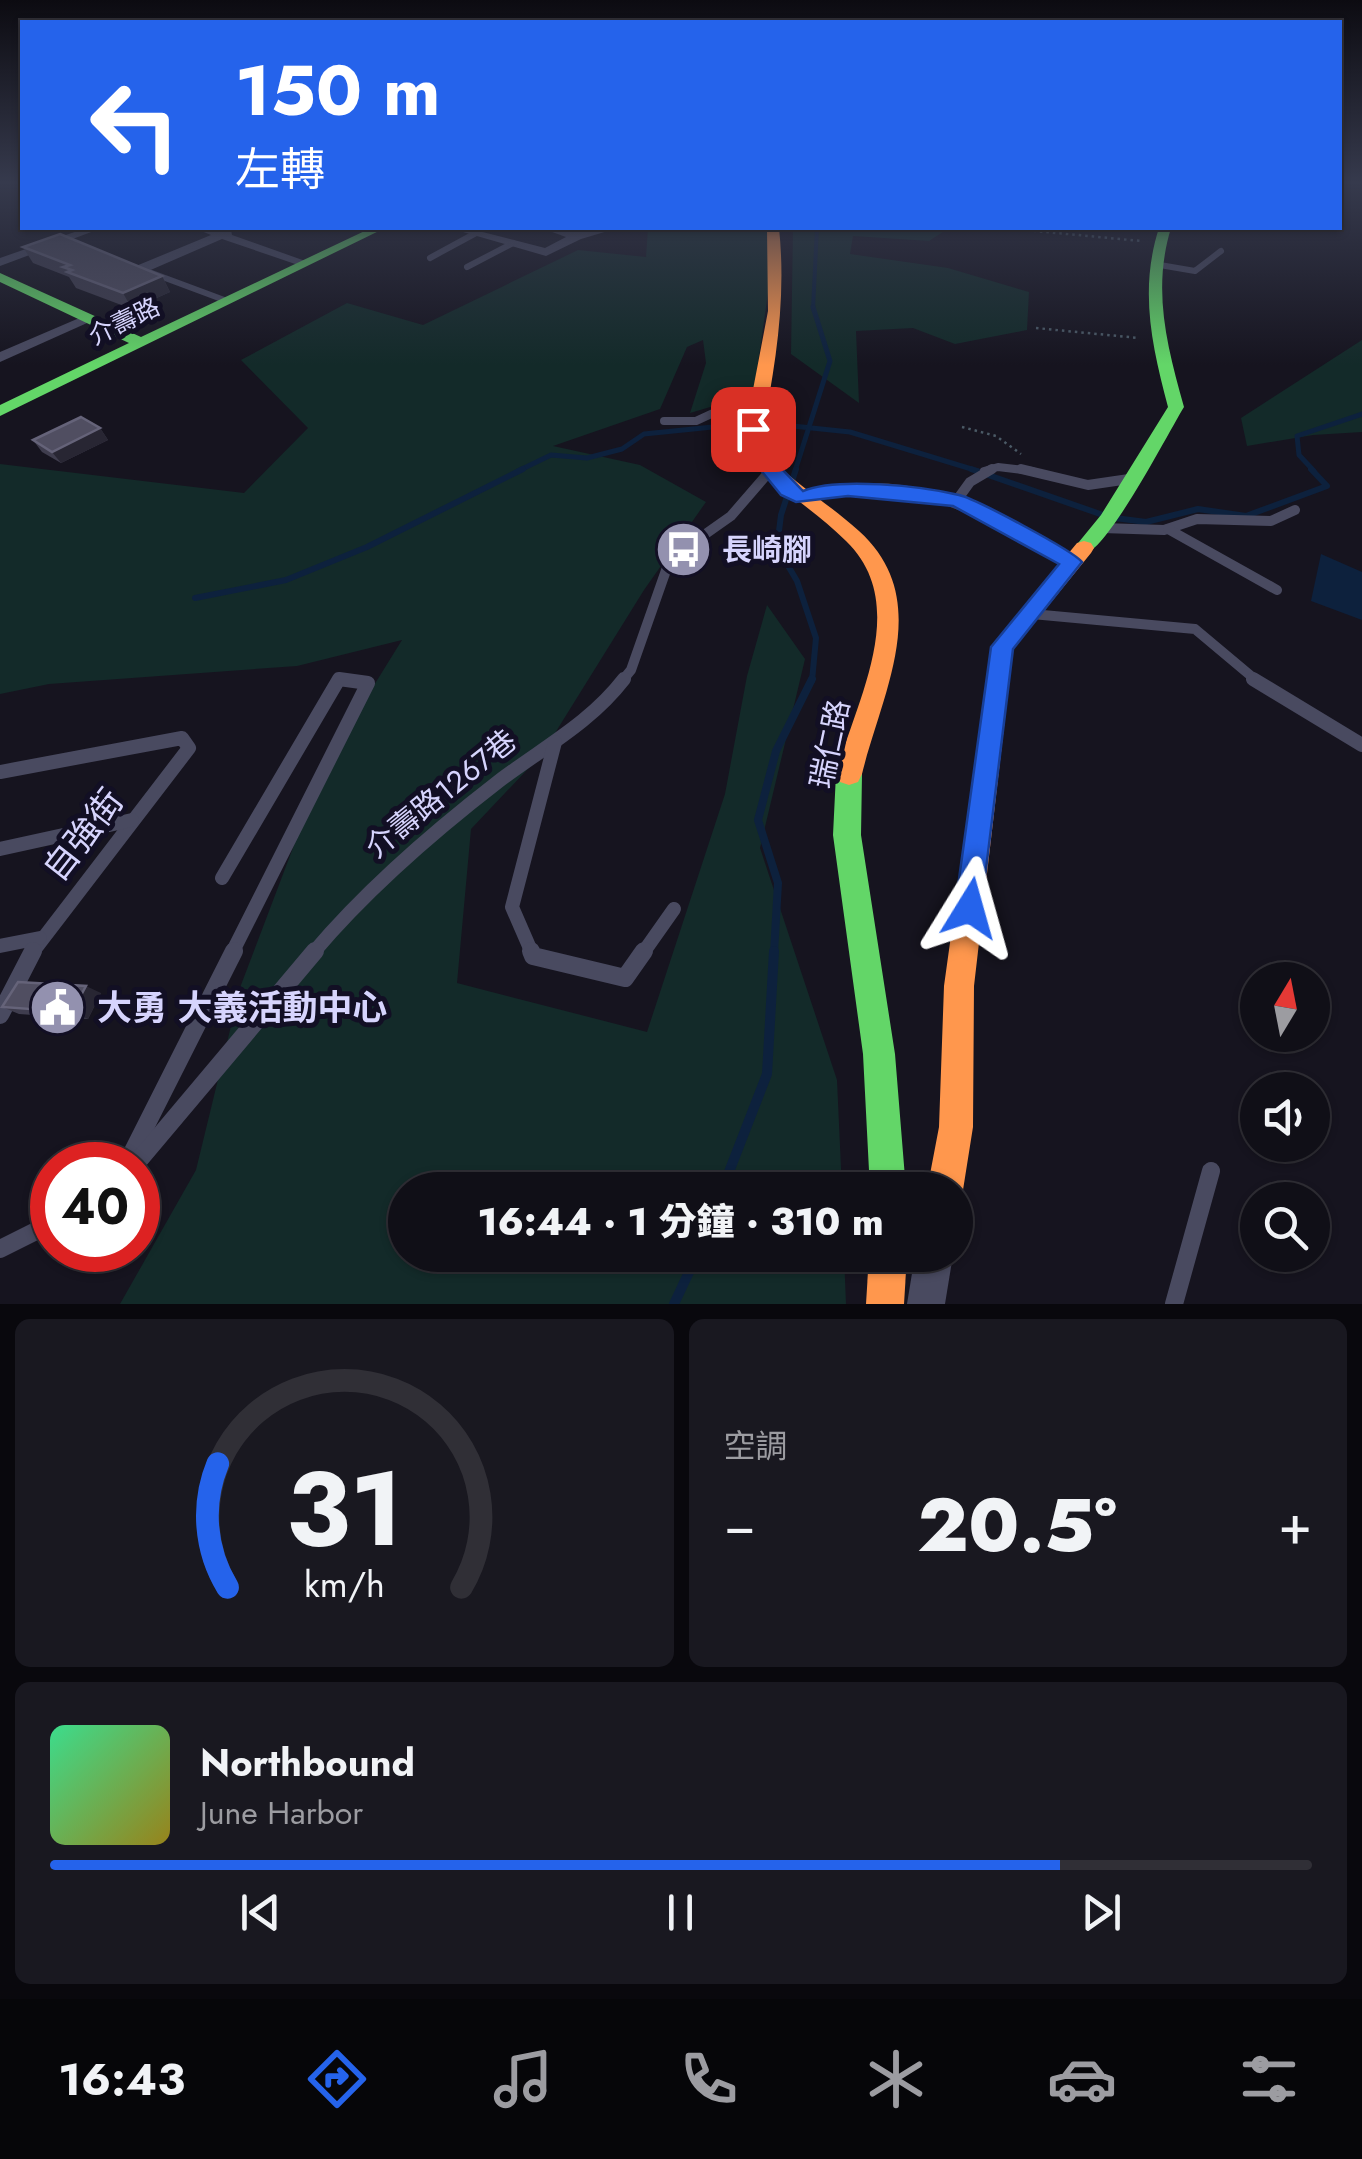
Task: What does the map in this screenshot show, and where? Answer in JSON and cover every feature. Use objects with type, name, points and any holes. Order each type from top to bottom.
[{"type":"street","points":[[0,262],[50,244]]},
{"type":"street","points":[[141,268],[200,244]]},
{"type":"street","points":[[248,244],[301,262]]},
{"type":"street","name":"介壽路","points":[[0,403],[335,244]]},
{"type":"street","name":"介壽路","points":[[301,262],[343,244]]},
{"type":"street","points":[[516,244],[546,252],[562,244]]},
{"type":"street","points":[[769,472],[751,447],[776,321],[779,271],[775,244]]},
{"type":"street","points":[[948,1172],[956,1128],[959,986],[1002,647],[1106,519],[1176,407],[1150,296],[1160,244]]},
{"type":"street","points":[[0,277],[137,341]]},
{"type":"street","points":[[0,357],[89,319]]},
{"type":"street","name":"介壽路","points":[[0,412],[137,341]]},
{"type":"street","name":"瑞仁路","points":[[769,472],[870,552],[883,573],[889,618],[886,650],[847,782],[846,838],[881,1089],[887,1172]]},
{"type":"street","points":[[885,1304],[887,1272]]},
{"type":"street","points":[[926,1304],[931,1272]]},
{"type":"lane","points":[[430,258],[456,244]]},
{"type":"lane","points":[[467,266],[511,244]]},
{"type":"lane","points":[[1153,264],[1196,272],[1221,250]]},
{"type":"lane","points":[[126,262],[223,300]]},
{"type":"lane","points":[[664,421],[696,421],[722,410],[754,421]]},
{"type":"lane","points":[[957,500],[974,475],[991,469],[1034,468],[1086,485],[1129,479]]},
{"type":"lane","name":"介壽路1267巷","points":[[154,1142],[353,905],[498,781],[599,711],[631,670],[670,559],[732,516],[769,472]]},
{"type":"lane","points":[[802,498],[821,491],[848,490],[957,500],[1072,562]]},
{"type":"lane","points":[[1168,529],[1198,519],[1272,521],[1295,510]]},
{"type":"lane","points":[[1106,519],[1168,529],[1277,590]]},
{"type":"lane","points":[[1032,614],[1195,630],[1217,644],[1231,663],[1301,711],[1362,746]]},
{"type":"lane","points":[[138,1142],[368,683],[339,679],[222,878]]},
{"type":"lane","name":"自強街","points":[[0,772],[182,738],[189,748],[40,938],[0,1015]]},
{"type":"lane","points":[[554,742],[512,907],[532,956],[625,978],[674,909]]},
{"type":"lane","points":[[0,849],[132,820]]},
{"type":"lane","points":[[0,946],[40,938]]},
{"type":"lane","points":[[1174,1304],[1211,1171]]},
{"type":"lane","points":[[0,1249],[30,1234]]},
{"type":"path","points":[[1141,244],[1144,247],[1141,256],[1153,264]]},
{"type":"path","points":[[1036,328],[1130,334],[1162,348]]},
{"type":"path","points":[[962,427],[996,436],[1034,468]]},
{"type":"green space","points":[[647,244],[770,244],[773,258],[752,405],[717,405],[690,413],[706,363],[703,340],[687,347],[660,409],[553,446],[640,465],[706,502],[644,590],[542,754],[471,829],[457,983],[647,1032],[725,794],[747,676],[767,605],[805,659],[760,848],[837,1080],[841,1172],[388,1172],[388,1272],[845,1272],[846,1304],[120,1304],[138,1272],[160,1272],[160,1233],[196,1170],[241,985],[324,766],[402,640],[297,666],[49,684],[0,694],[0,464],[244,493],[308,428],[241,360],[347,303],[423,325],[578,250],[646,257]]},
{"type":"green space","points":[[793,244],[852,244],[850,254],[948,268],[1029,292],[1027,330],[955,344],[913,328],[856,331],[859,403],[791,354]]},
{"type":"green space","points":[[1362,340],[1362,432],[1247,446],[1241,418]]},
{"type":"water","points":[[1321,554],[1362,572],[1362,620],[1311,601]]},
{"type":"building","points":[[84,244],[162,276],[123,293],[67,272],[72,270],[63,267],[70,265],[23,247]]},
{"type":"building","points":[[81,417],[100,428],[52,452],[33,440]]},
{"type":"building","points":[[18,982],[86,986],[72,1012],[2,1007]]},
{"type":"waterway","points":[[813,307],[816,244]]},
{"type":"waterway","points":[[809,428],[830,361],[813,307]]},
{"type":"waterway","points":[[1314,471],[1299,455],[1297,436],[1362,414]]},
{"type":"waterway","points":[[518,471],[551,455],[587,458],[622,449],[644,434],[752,423]]},
{"type":"waterway","points":[[764,423],[809,428]]},
{"type":"waterway","points":[[795,471],[809,428]]},
{"type":"waterway","points":[[809,428],[850,432],[978,471]]},
{"type":"waterway","points":[[195,598],[286,580],[367,547],[523,469]]},
{"type":"waterway","points":[[796,469],[781,515],[777,547],[797,581],[816,638],[812,681]]},
{"type":"waterway","points":[[971,469],[1103,515]]},
{"type":"waterway","points":[[1115,518],[1146,522],[1198,509],[1246,516],[1327,486],[1311,469]]},
{"type":"waterway","points":[[774,953],[778,883],[758,820],[776,751],[812,679]]},
{"type":"waterway","points":[[729,1172],[767,1074],[774,951]]},
{"type":"waterway","points":[[674,1304],[689,1272]]},
{"type":"traffic: fast","points":[[0,411],[346,244]]},
{"type":"traffic: fast","points":[[1084,548],[1108,519],[1176,407],[1156,318],[1154,273],[1160,244]]},
{"type":"traffic: fast","points":[[0,277],[141,343]]},
{"type":"traffic: fast","points":[[849,774],[847,835],[879,1054],[887,1172]]},
{"type":"traffic: slow","points":[[775,244],[775,311],[751,447],[789,487],[854,537],[876,562],[887,590],[885,651],[849,774]]},
{"type":"traffic: slow","points":[[948,1172],[956,1127],[959,986],[1002,647],[1084,548]]},
{"type":"traffic: slow","points":[[885,1304],[887,1272]]},
{"type":"place","name":"長崎腳","points":[[683,550]]},
{"type":"place","name":"大勇 大義活動中心","points":[[58,1008]]},
{"type":"route","points":[[753,429],[751,447],[788,491],[802,498],[821,491],[848,490],[957,500],[1072,562],[1002,647],[997,713],[970,908]]}]
